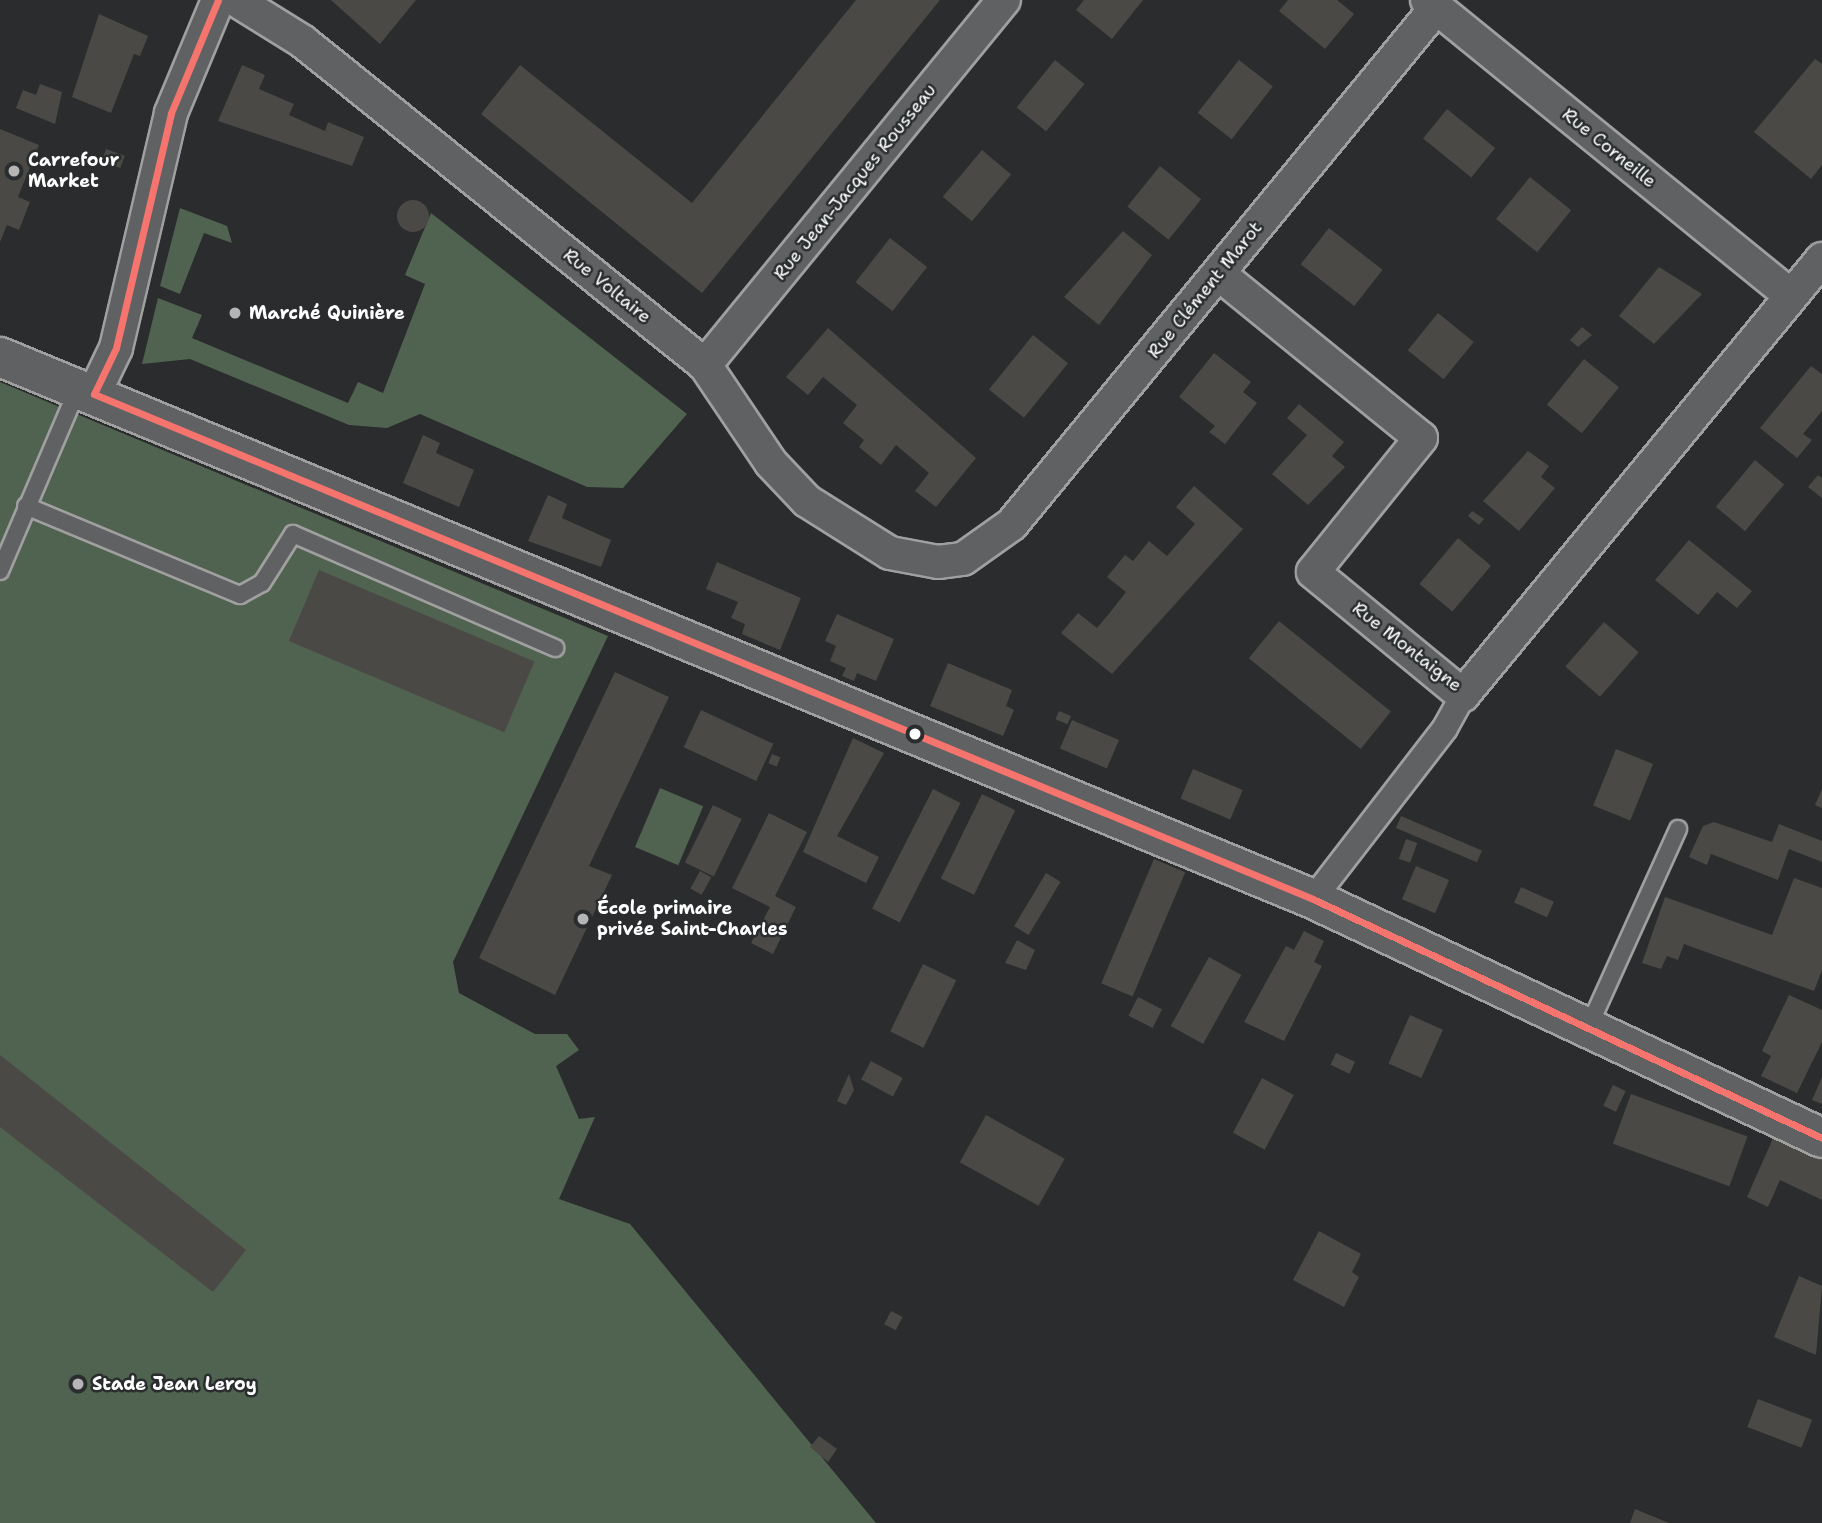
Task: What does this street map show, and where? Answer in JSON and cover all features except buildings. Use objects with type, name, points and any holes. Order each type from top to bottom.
[{"type":"street","points":[[86,391],[116,348],[171,113],[218,0]]},
{"type":"street","name":"Rue Voltaire","points":[[236,0],[302,41],[705,365],[778,471],[825,515],[915,561],[963,559]]},
{"type":"street","name":"Rue Jean-Jacques Rousseau","points":[[705,365],[1004,0]]},
{"type":"street","name":"Rue Clément Marot","points":[[963,559],[1012,524],[1219,274],[1431,4]]},
{"type":"street","name":"Rue Corneille","points":[[1431,4],[1791,296]]},
{"type":"street","name":"Rue Montaigne","points":[[1219,274],[1421,438],[1313,572],[1463,695],[1822,259]]},
{"type":"street","points":[[0,357],[1313,899],[1590,1024],[1822,1138]]},
{"type":"street","points":[[1313,899],[1445,728],[1463,695]]},
{"type":"lane","points":[[0,571],[26,506],[86,391]]},
{"type":"lane","points":[[26,506],[240,595],[262,583],[293,534],[555,648]]},
{"type":"lane","points":[[1590,1024],[1678,829]]},
{"type":"green space","points":[[180,208],[227,226],[232,243],[204,233],[180,294],[160,286]]},
{"type":"green space","points":[[431,213],[687,414],[623,488],[587,487],[420,414],[387,428],[349,425],[190,359],[142,364],[158,298],[202,315],[192,338],[348,403],[358,382],[383,393],[425,284],[405,275]]},
{"type":"green space","points":[[0,382],[608,636],[453,962],[459,993],[535,1034],[567,1034],[579,1050],[556,1066],[579,1119],[595,1117],[559,1199],[630,1224],[876,1523],[0,1523]]},
{"type":"green space","points":[[660,788],[703,806],[678,865],[635,847]]},
{"type":"transit line","points":[[94,394],[116,348],[171,113],[218,0]]},
{"type":"transit line","points":[[94,394],[1313,899],[1822,1138]]},
{"type":"place","name":"Carrefour Market","points":[[14,171]]},
{"type":"place","name":"Marché Quinière","points":[[235,313]]},
{"type":"place","name":"École primaire privée Saint-Charles","points":[[583,919]]},
{"type":"place","name":"Stade Jean Leroy","points":[[78,1384]]}]
